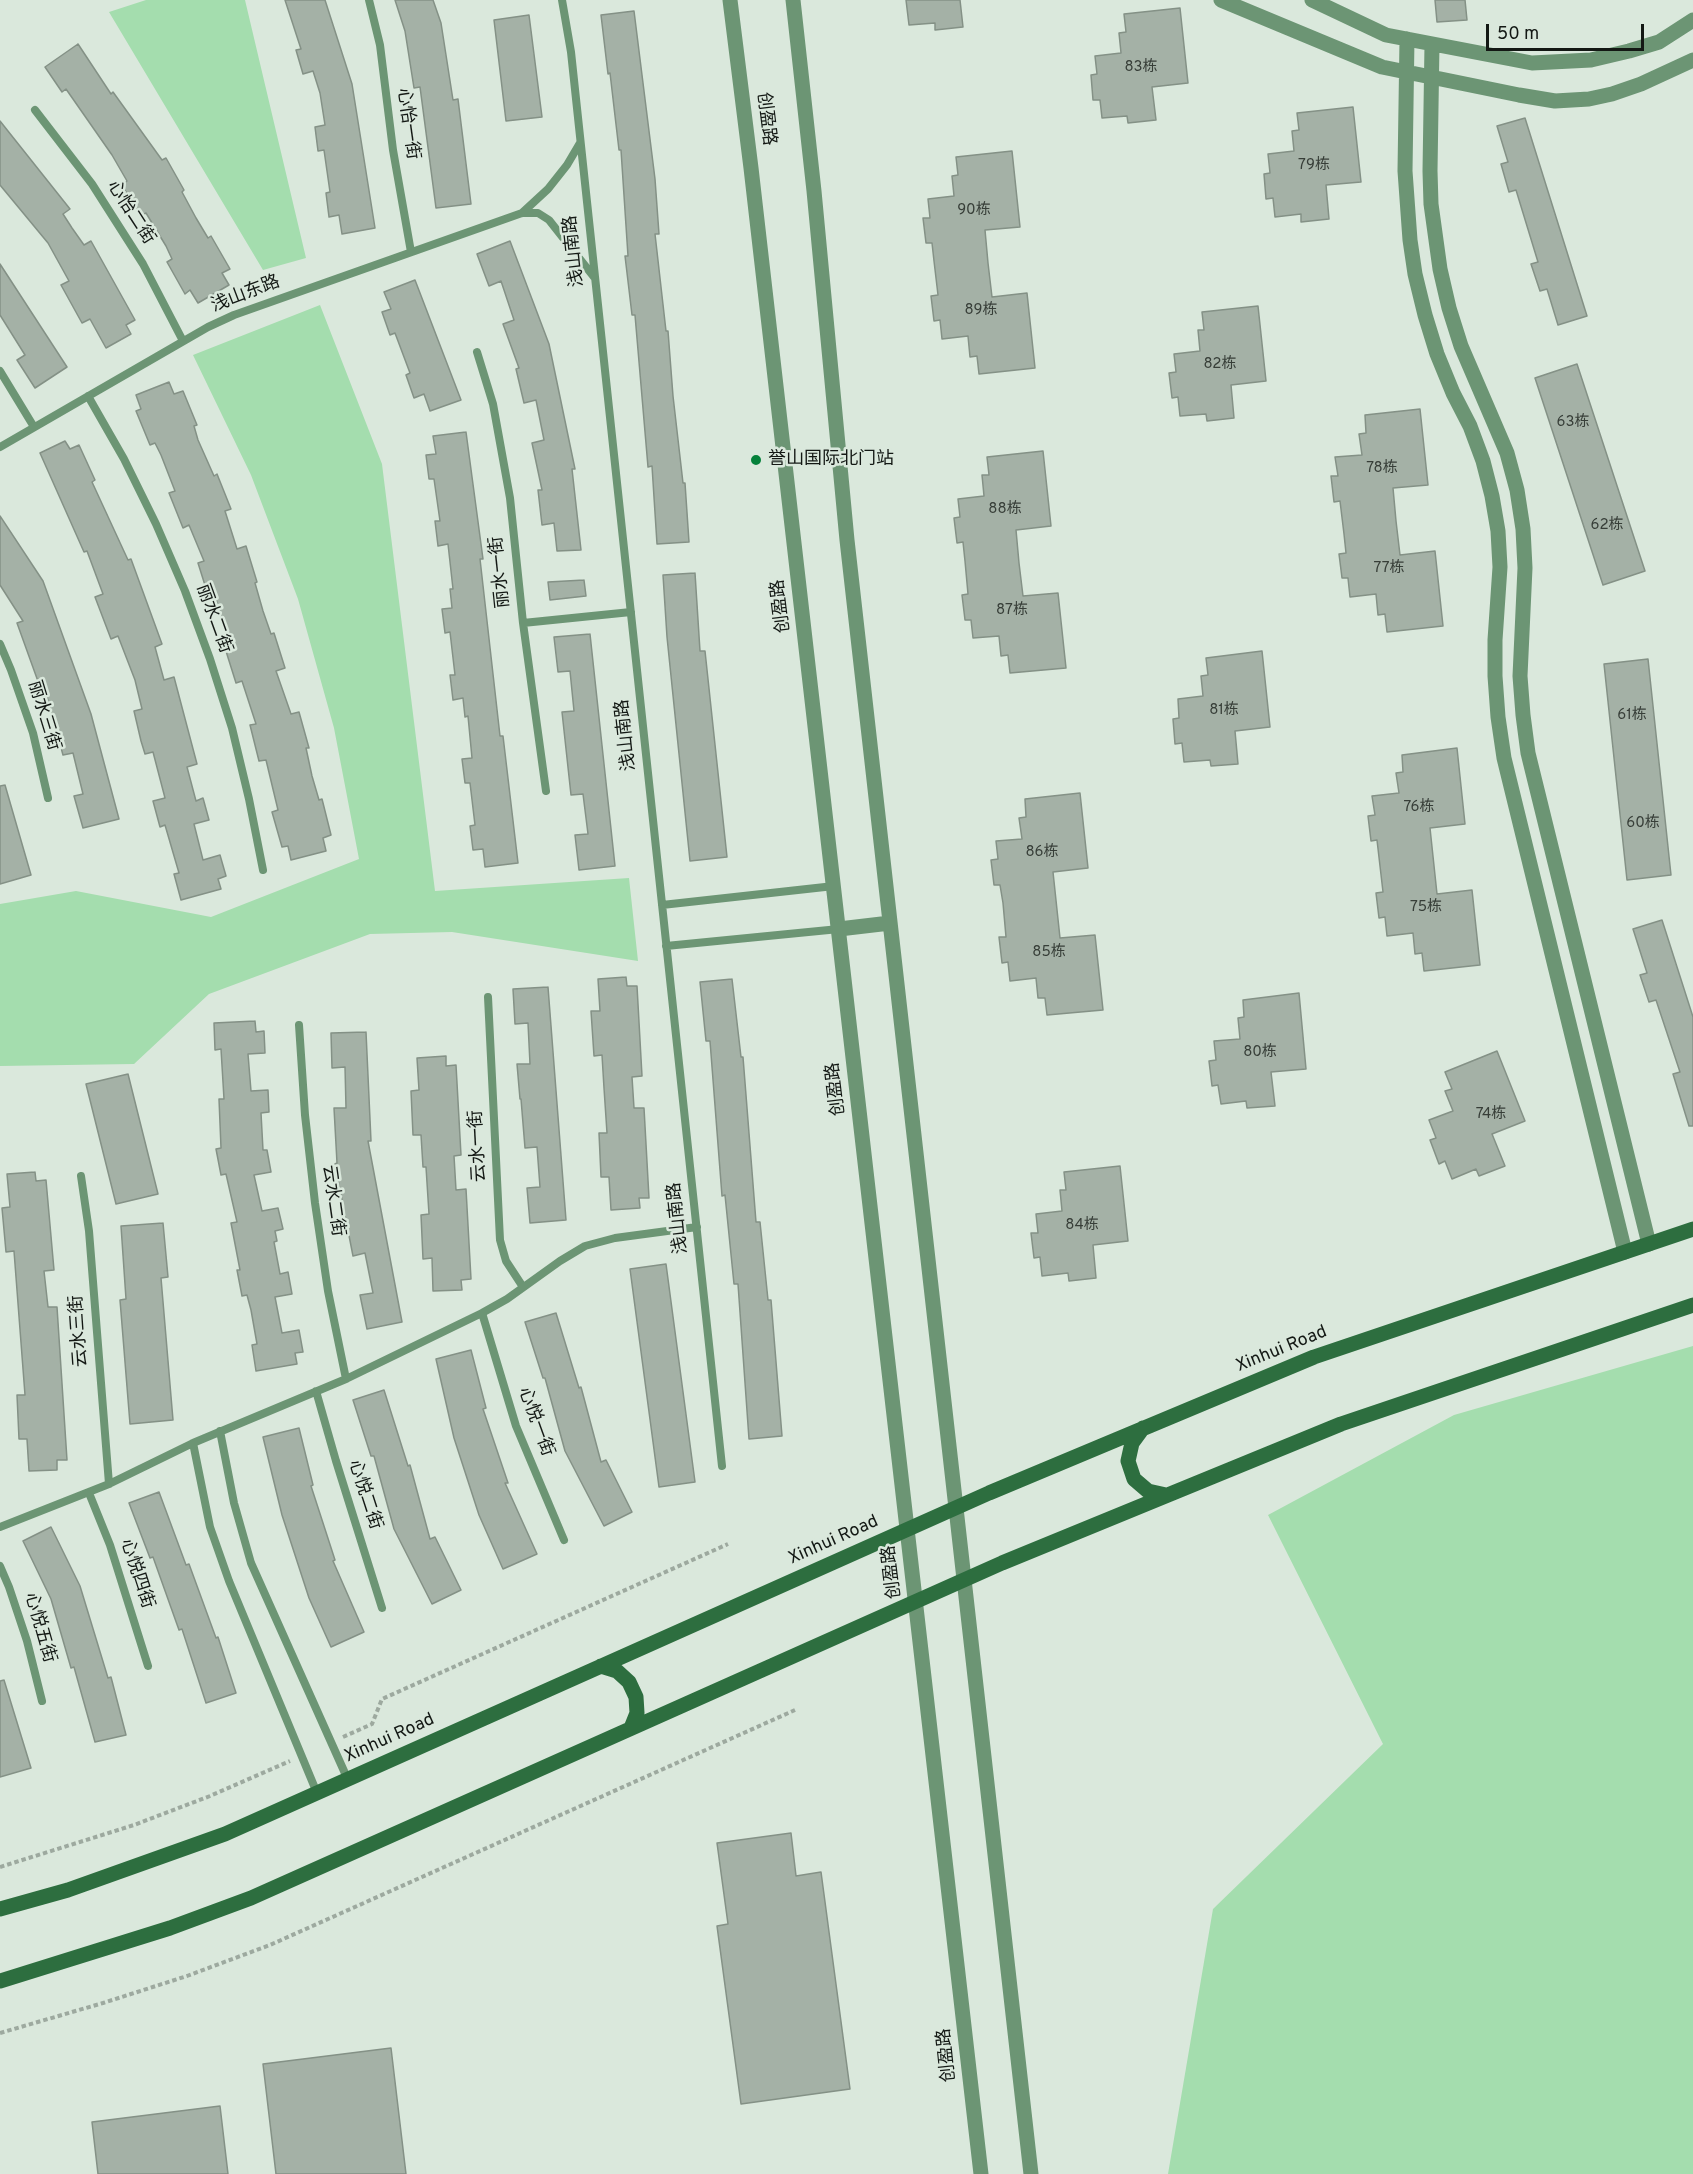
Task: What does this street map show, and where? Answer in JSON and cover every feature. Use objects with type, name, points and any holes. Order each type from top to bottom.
[{"type":"main road","name":"Xinhui Road","points":[[0,1909],[68,1890],[218,1837],[956,1507],[1314,1357],[1693,1229]]},
{"type":"main road","points":[[0,1981],[170,1928],[251,1898],[964,1579],[1341,1424],[1693,1305]]},
{"type":"main road","points":[[1143,1428],[1132,1443],[1128,1461],[1134,1479],[1148,1491],[1166,1495]]},
{"type":"main road","points":[[602,1666],[617,1671],[629,1682],[636,1697],[637,1713],[631,1728]]},
{"type":"street","name":"创盈路","points":[[730,0],[752,168],[981,2174]]},
{"type":"street","points":[[793,0],[814,191],[847,540],[1030,2174]]},
{"type":"street","points":[[1221,0],[1382,67],[1555,101],[1589,99],[1641,84],[1693,60]]},
{"type":"street","points":[[1312,0],[1386,35],[1532,63],[1592,60],[1659,42],[1693,20]]},
{"type":"street","points":[[1407,39],[1405,171],[1410,240],[1416,274],[1437,354],[1483,460],[1492,496],[1498,531],[1500,567],[1495,676],[1504,758],[1625,1252]]},
{"type":"street","points":[[1432,44],[1431,204],[1440,269],[1461,346],[1507,453],[1517,490],[1523,529],[1525,568],[1520,676],[1528,753],[1649,1244]]},
{"type":"street","points":[[838,929],[890,922]]},
{"type":"lane","name":"心怡一街","points":[[369,0],[380,45],[394,160],[411,252]]},
{"type":"lane","name":"浅山南路","points":[[562,0],[571,52],[722,1466]]},
{"type":"lane","name":"心怡二街","points":[[35,110],[92,184],[143,264],[183,341]]},
{"type":"lane","name":"浅山东路","points":[[0,447],[183,341],[234,315],[522,213],[548,189],[567,165],[580,143]]},
{"type":"lane","points":[[522,213],[538,213],[549,220],[595,278]]},
{"type":"lane","name":"丽水一街","points":[[477,352],[493,404],[510,498],[523,623],[546,791]]},
{"type":"lane","points":[[0,371],[34,427]]},
{"type":"lane","name":"丽水二街","points":[[88,396],[124,459],[156,524],[196,620],[232,728],[263,870]]},
{"type":"lane","points":[[523,623],[631,612]]},
{"type":"lane","name":"丽水三街","points":[[0,644],[33,733],[48,798]]},
{"type":"lane","points":[[662,905],[834,886]]},
{"type":"lane","points":[[666,946],[838,929]]},
{"type":"lane","name":"云水一街","points":[[488,997],[500,1240],[506,1261],[523,1287]]},
{"type":"lane","name":"云水二街","points":[[299,1026],[305,1114],[315,1203],[328,1291],[345,1379]]},
{"type":"lane","name":"云水三街","points":[[81,1176],[89,1231],[109,1484]]},
{"type":"lane","points":[[0,1527],[90,1493],[193,1443],[345,1379],[482,1313],[585,1246],[615,1238],[697,1227]]},
{"type":"lane","name":"心悦一街","points":[[482,1313],[516,1426],[564,1540]]},
{"type":"lane","name":"心悦二街","points":[[316,1391],[382,1608]]},
{"type":"lane","points":[[220,1431],[234,1503],[251,1563],[348,1780]]},
{"type":"lane","points":[[193,1443],[210,1527],[229,1581],[317,1793]]},
{"type":"lane","name":"心悦四街","points":[[90,1493],[110,1545],[148,1666]]},
{"type":"lane","name":"心悦五街","points":[[0,1566],[27,1641],[42,1701]]},
{"type":"path","points":[[331,1742],[372,1724],[382,1699],[728,1544]]},
{"type":"path","points":[[0,2033],[187,1976],[270,1945],[795,1710]]},
{"type":"path","points":[[0,1867],[144,1821],[210,1796],[301,1756]]},
{"type":"green space","points":[[146,0],[245,0],[306,258],[263,270],[109,12]]},
{"type":"green space","points":[[320,305],[382,464],[435,891],[629,878],[638,961],[452,932],[370,934],[209,994],[134,1064],[0,1066],[0,904],[76,891],[211,917],[359,859],[334,728],[298,599],[251,475],[193,355]]},
{"type":"green space","points":[[1693,1346],[1693,2174],[1168,2174],[1213,1909],[1383,1744],[1268,1515],[1454,1415]]},
{"type":"building","points":[[285,0],[325,0],[352,84],[375,228],[342,234],[339,215],[329,217],[326,193],[330,192],[324,150],[318,151],[315,127],[325,125],[320,93],[313,71],[303,74],[296,50],[301,49]]},
{"type":"building","points":[[395,0],[433,0],[441,23],[453,100],[458,99],[471,204],[436,208],[420,87],[414,88],[405,31]]},
{"type":"building","points":[[906,0],[960,0],[963,27],[935,30],[935,23],[909,25]]},
{"type":"building","points":[[1435,0],[1465,0],[1467,20],[1437,22]]},
{"type":"building","points":[[1180,8],[1188,83],[1152,87],[1156,120],[1128,123],[1127,116],[1102,118],[1100,100],[1093,100],[1091,75],[1097,74],[1095,56],[1121,53],[1119,33],[1126,32],[1124,14]]},
{"type":"building","points":[[634,11],[655,179],[659,234],[655,234],[666,331],[668,331],[683,483],[685,483],[689,542],[657,544],[652,466],[648,467],[635,315],[632,315],[625,256],[628,256],[621,150],[619,150],[601,15]]},
{"type":"building","points":[[529,15],[542,117],[506,121],[494,20]]},
{"type":"building","points":[[78,44],[111,94],[113,92],[162,160],[166,158],[196,218],[208,238],[211,236],[230,269],[222,273],[229,285],[198,303],[190,290],[185,294],[167,262],[172,259],[166,246],[146,213],[140,216],[122,185],[127,181],[112,155],[66,89],[62,92],[45,67]]},
{"type":"building","points":[[1353,107],[1361,182],[1326,185],[1329,219],[1301,222],[1301,214],[1275,217],[1273,198],[1266,199],[1264,174],[1270,173],[1268,154],[1294,151],[1292,131],[1299,130],[1297,113]]},
{"type":"building","points":[[1525,118],[1587,316],[1558,325],[1547,289],[1540,291],[1531,264],[1538,262],[1516,190],[1509,192],[1501,164],[1508,162],[1497,126]]},
{"type":"building","points":[[0,121],[70,209],[63,214],[84,245],[91,241],[135,320],[126,325],[131,334],[106,348],[90,319],[82,323],[61,285],[69,281],[48,243],[0,185]]},
{"type":"building","points":[[1012,151],[1020,227],[985,230],[988,263],[992,297],[1027,293],[1035,368],[979,374],[977,356],[970,357],[968,336],[942,339],[940,320],[934,321],[931,296],[938,295],[932,243],[926,243],[923,218],[930,218],[928,199],[954,196],[952,176],[958,175],[956,157]]},
{"type":"building","points":[[510,241],[549,344],[575,469],[572,469],[581,550],[557,551],[554,523],[542,525],[538,490],[542,490],[532,443],[544,440],[536,400],[524,403],[516,369],[519,368],[503,324],[514,320],[501,281],[489,286],[477,254]]},
{"type":"building","points":[[0,264],[67,367],[35,388],[17,360],[25,355],[0,315]]},
{"type":"building","points":[[415,280],[461,400],[430,411],[424,394],[414,398],[406,375],[410,373],[395,333],[390,335],[382,312],[391,309],[384,292]]},
{"type":"building","points":[[1258,306],[1266,381],[1231,385],[1234,418],[1207,421],[1206,414],[1180,416],[1178,397],[1172,398],[1169,373],[1176,372],[1174,354],[1200,351],[1198,330],[1204,330],[1202,312]]},
{"type":"building","points":[[1577,364],[1645,571],[1603,585],[1535,378]]},
{"type":"building","points":[[169,382],[174,394],[183,391],[197,425],[194,426],[198,440],[214,476],[217,474],[231,509],[225,511],[237,549],[246,546],[263,611],[271,634],[274,633],[285,668],[276,671],[291,714],[299,712],[309,748],[306,748],[312,776],[319,800],[322,799],[331,835],[323,838],[326,851],[291,860],[288,846],[282,847],[272,812],[278,810],[266,760],[259,761],[250,725],[256,724],[242,681],[236,683],[225,648],[231,646],[215,596],[209,598],[198,563],[204,561],[189,525],[183,528],[169,493],[175,491],[161,455],[155,443],[150,445],[136,411],[141,409],[136,395]]},
{"type":"building","points":[[1420,409],[1428,485],[1393,488],[1396,521],[1400,555],[1435,551],[1443,626],[1387,632],[1385,614],[1378,615],[1376,594],[1350,597],[1348,578],[1342,578],[1339,554],[1346,553],[1344,534],[1340,501],[1334,502],[1331,476],[1338,476],[1335,457],[1362,455],[1359,434],[1366,433],[1365,415]]},
{"type":"building","points":[[466,432],[483,559],[480,559],[500,736],[503,736],[518,863],[485,867],[483,849],[473,850],[470,826],[475,825],[470,783],[465,783],[462,759],[472,758],[468,716],[465,717],[463,698],[453,700],[450,675],[455,675],[450,632],[445,633],[442,609],[452,608],[450,589],[453,589],[448,544],[438,546],[435,521],[440,521],[434,479],[429,479],[426,455],[436,454],[433,436]]},
{"type":"building","points":[[65,441],[70,449],[79,445],[95,480],[92,482],[128,560],[131,559],[162,644],[155,647],[164,680],[174,677],[197,764],[187,767],[196,801],[203,798],[209,820],[194,824],[203,860],[220,855],[226,876],[218,879],[221,889],[181,900],[174,874],[179,873],[165,825],[160,827],[153,801],[165,798],[153,752],[145,754],[134,711],[142,709],[135,680],[118,636],[111,639],[95,597],[103,594],[87,551],[84,552],[40,453]]},
{"type":"building","points":[[1043,451],[1051,526],[1016,530],[1019,563],[1023,596],[1058,593],[1066,668],[1010,673],[1008,655],[1001,656],[999,636],[973,638],[971,620],[965,620],[962,595],[968,594],[963,542],[957,543],[954,518],[960,517],[958,499],[984,496],[982,475],[989,475],[987,457]]},
{"type":"building","points":[[0,516],[43,581],[91,714],[119,819],[83,828],[74,796],[83,794],[73,753],[63,755],[47,697],[44,698],[17,623],[23,621],[0,585]]},
{"type":"building","points":[[695,573],[700,651],[705,651],[727,857],[690,861],[667,637],[663,575]]},
{"type":"building","points":[[584,580],[586,596],[550,600],[548,582]]},
{"type":"building","points":[[590,634],[615,866],[579,870],[575,835],[588,834],[583,794],[571,795],[562,712],[574,711],[570,671],[558,672],[554,637]]},
{"type":"building","points":[[1262,651],[1270,727],[1235,731],[1238,764],[1211,766],[1210,760],[1184,762],[1182,743],[1175,744],[1173,719],[1179,718],[1178,699],[1203,696],[1201,676],[1208,675],[1206,658]]},
{"type":"building","points":[[1648,659],[1671,875],[1627,880],[1604,664]]},
{"type":"building","points":[[1457,748],[1465,824],[1430,828],[1437,894],[1472,890],[1480,965],[1424,971],[1422,953],[1415,954],[1413,933],[1387,936],[1385,917],[1379,918],[1376,893],[1383,892],[1377,840],[1371,841],[1368,816],[1375,815],[1372,796],[1399,793],[1396,773],[1403,772],[1402,755]]},
{"type":"building","points":[[5,785],[31,875],[0,884],[0,786]]},
{"type":"building","points":[[1080,793],[1088,868],[1053,872],[1060,938],[1095,935],[1103,1010],[1047,1015],[1045,998],[1038,998],[1036,978],[1010,981],[1008,962],[1002,963],[999,937],[1006,937],[1003,903],[1000,885],[994,885],[991,860],[998,859],[996,841],[1022,839],[1019,818],[1026,817],[1025,799]]},
{"type":"building","points":[[1662,920],[1693,1017],[1693,1126],[1689,1126],[1673,1074],[1680,1072],[1656,1000],[1649,1002],[1640,975],[1647,973],[1633,929]]},
{"type":"building","points":[[626,977],[627,986],[637,986],[642,1076],[632,1077],[634,1108],[644,1108],[649,1198],[639,1198],[640,1208],[611,1210],[609,1177],[601,1177],[599,1133],[607,1133],[602,1055],[594,1056],[591,1011],[600,1011],[598,979]]},
{"type":"building","points":[[732,979],[741,1057],[743,1057],[756,1222],[760,1222],[768,1300],[771,1300],[782,1436],[749,1439],[738,1284],[734,1284],[725,1195],[722,1196],[710,1041],[706,1041],[700,982]]},
{"type":"building","points":[[548,987],[566,1220],[530,1223],[527,1188],[540,1187],[537,1147],[525,1148],[517,1064],[530,1064],[528,1023],[515,1024],[513,989]]},
{"type":"building","points":[[1299,993],[1306,1069],[1271,1072],[1275,1106],[1247,1108],[1246,1101],[1221,1104],[1218,1085],[1212,1086],[1209,1061],[1216,1060],[1214,1041],[1240,1039],[1238,1018],[1244,1017],[1243,1000]]},
{"type":"building","points":[[255,1021],[256,1032],[264,1031],[265,1053],[248,1054],[251,1091],[268,1090],[269,1112],[261,1113],[263,1150],[267,1150],[271,1172],[254,1175],[262,1211],[278,1208],[283,1229],[275,1231],[277,1241],[274,1242],[280,1274],[288,1272],[292,1294],[275,1297],[282,1333],[299,1330],[303,1352],[295,1353],[297,1364],[256,1371],[252,1345],[257,1344],[247,1295],[242,1296],[237,1270],[240,1270],[231,1223],[237,1222],[226,1174],[221,1175],[216,1149],[221,1148],[219,1099],[224,1099],[221,1049],[215,1050],[214,1023]]},
{"type":"building","points":[[366,1032],[371,1141],[368,1141],[402,1322],[367,1329],[360,1295],[373,1293],[365,1253],[353,1256],[335,1164],[337,1163],[334,1108],[346,1108],[345,1067],[332,1068],[331,1033]]},
{"type":"building","points":[[1497,1051],[1525,1121],[1492,1134],[1505,1166],[1479,1176],[1476,1169],[1452,1179],[1445,1161],[1439,1164],[1430,1140],[1436,1138],[1429,1120],[1453,1111],[1445,1091],[1452,1089],[1445,1072]]},
{"type":"building","points":[[446,1056],[446,1066],[456,1065],[461,1155],[454,1156],[456,1190],[466,1189],[471,1279],[461,1280],[462,1290],[433,1291],[432,1258],[423,1259],[421,1215],[429,1214],[426,1167],[423,1167],[421,1135],[413,1135],[411,1091],[419,1090],[417,1058]]},
{"type":"building","points":[[128,1074],[158,1194],[116,1204],[86,1084]]},
{"type":"building","points":[[1120,1166],[1128,1241],[1093,1245],[1096,1278],[1069,1281],[1068,1273],[1042,1276],[1040,1257],[1034,1258],[1031,1233],[1038,1233],[1036,1214],[1062,1211],[1060,1190],[1066,1190],[1064,1172]]},
{"type":"building","points":[[35,1172],[36,1181],[46,1180],[54,1270],[44,1271],[48,1307],[57,1307],[67,1460],[57,1460],[57,1470],[29,1471],[27,1439],[19,1439],[17,1395],[25,1395],[14,1251],[6,1252],[2,1208],[10,1207],[7,1174]]},
{"type":"building","points":[[163,1223],[168,1277],[161,1278],[173,1420],[130,1424],[120,1300],[126,1299],[121,1226]]},
{"type":"building","points":[[666,1264],[695,1482],[659,1487],[630,1269]]},
{"type":"building","points":[[556,1313],[579,1388],[581,1387],[601,1462],[606,1460],[632,1512],[604,1526],[565,1451],[545,1378],[543,1378],[525,1322]]},
{"type":"building","points":[[471,1350],[486,1408],[483,1409],[508,1483],[505,1483],[537,1554],[503,1569],[479,1515],[454,1438],[436,1359]]},
{"type":"building","points":[[384,1390],[408,1466],[410,1465],[430,1539],[435,1537],[461,1590],[432,1604],[394,1529],[374,1456],[371,1456],[353,1400]]},
{"type":"building","points":[[299,1428],[313,1485],[311,1486],[335,1560],[333,1561],[364,1632],[331,1647],[309,1598],[282,1515],[263,1437]]},
{"type":"building","points":[[159,1492],[186,1565],[189,1564],[216,1638],[218,1637],[236,1693],[206,1703],[182,1629],[179,1630],[153,1557],[150,1558],[129,1503]]},
{"type":"building","points":[[51,1527],[80,1586],[108,1678],[111,1677],[126,1735],[95,1742],[74,1667],[71,1668],[51,1599],[23,1541]]},
{"type":"building","points":[[4,1680],[31,1768],[0,1777],[0,1681]]},
{"type":"building","points":[[791,1833],[796,1876],[821,1872],[850,2089],[741,2104],[717,1926],[728,1924],[717,1843]]},
{"type":"building","points":[[391,2048],[406,2174],[276,2174],[263,2064]]},
{"type":"building","points":[[220,2106],[228,2174],[98,2174],[92,2122]]},
{"type":"place","name":"誉山国际北门站","points":[[756,460]]}]
